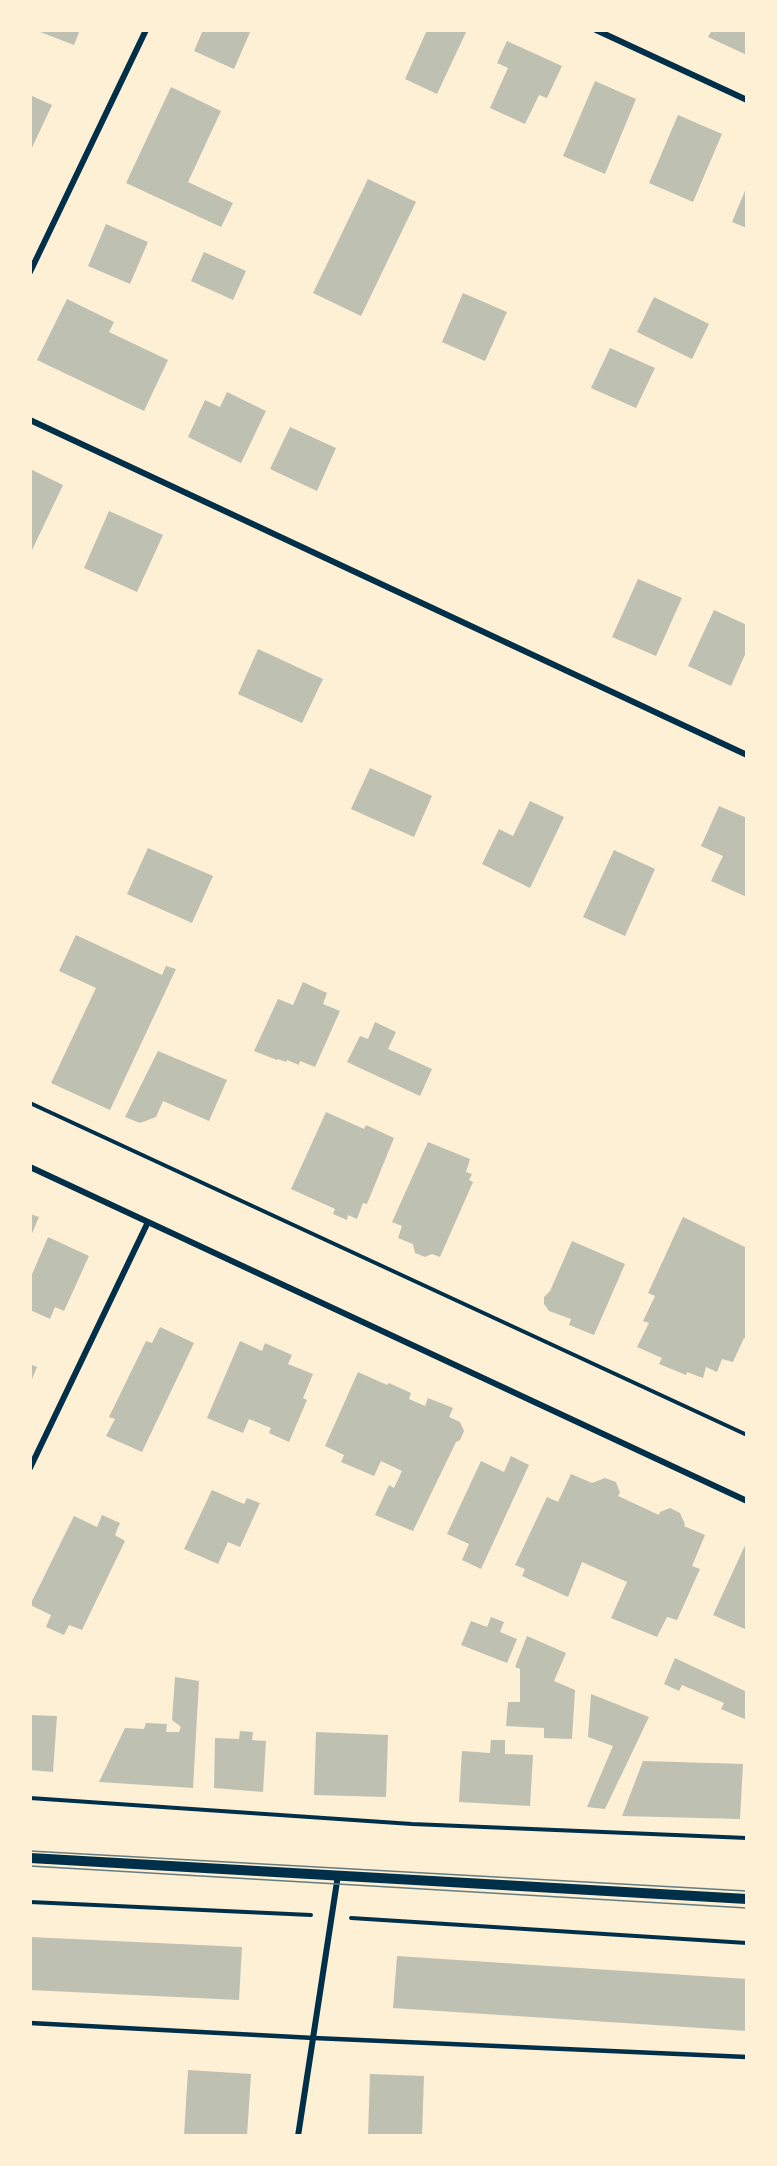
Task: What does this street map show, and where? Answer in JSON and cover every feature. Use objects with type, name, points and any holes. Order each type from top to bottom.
[{"type":"street","points":[[30,272],[146,30]]},
{"type":"street","points":[[596,30],[747,100]]},
{"type":"street","points":[[30,420],[747,755]]},
{"type":"street","points":[[30,1167],[747,1501]]},
{"type":"street","points":[[30,1467],[148,1222]]},
{"type":"street","points":[[30,1858],[747,1899]]},
{"type":"street","points":[[298,2136],[338,1875]]},
{"type":"lane","points":[[30,2023],[314,2038],[747,2056]]},
{"type":"path","points":[[30,1103],[747,1435]]},
{"type":"path","points":[[30,1798],[412,1824],[747,1839]]},
{"type":"path","points":[[30,1902],[332,1916],[747,1943]]},
{"type":"building","points":[[35,30],[80,30],[74,45]]},
{"type":"building","points":[[203,30],[251,30],[234,69],[194,51]]},
{"type":"building","points":[[427,30],[467,30],[437,94],[405,79]]},
{"type":"building","points":[[712,30],[747,30],[747,55],[708,37]]},
{"type":"building","points":[[507,41],[562,66],[547,98],[539,95],[525,124],[490,108],[508,68],[497,63]]},
{"type":"building","points":[[595,81],[636,99],[605,174],[563,156]]},
{"type":"building","points":[[171,87],[221,111],[188,182],[233,203],[221,227],[126,183]]},
{"type":"building","points":[[30,95],[52,105],[30,152]]},
{"type":"building","points":[[678,115],[722,134],[693,202],[649,183]]},
{"type":"building","points":[[368,179],[416,202],[361,316],[313,293]]},
{"type":"building","points":[[747,186],[747,228],[732,222]]},
{"type":"building","points":[[106,224],[148,242],[130,284],[88,266]]},
{"type":"building","points":[[204,252],[246,271],[233,300],[191,281]]},
{"type":"building","points":[[463,293],[507,312],[485,361],[442,342]]},
{"type":"building","points":[[654,297],[709,324],[692,359],[637,332]]},
{"type":"building","points":[[67,299],[114,322],[109,332],[168,360],[144,411],[37,360]]},
{"type":"building","points":[[610,348],[655,368],[636,408],[591,388]]},
{"type":"building","points":[[227,392],[266,411],[241,463],[188,437],[205,400],[220,407]]},
{"type":"building","points":[[290,427],[336,448],[317,491],[270,469]]},
{"type":"building","points":[[30,469],[63,485],[32,550],[30,549]]},
{"type":"building","points":[[109,511],[163,535],[137,592],[84,568]]},
{"type":"building","points":[[638,579],[682,598],[656,656],[612,637]]},
{"type":"building","points":[[714,610],[747,625],[747,650],[731,686],[688,666]]},
{"type":"building","points":[[258,649],[323,679],[302,723],[238,694]]},
{"type":"building","points":[[370,768],[432,796],[414,837],[351,809]]},
{"type":"building","points":[[530,801],[564,817],[530,888],[482,864],[499,829],[513,836]]},
{"type":"building","points":[[719,806],[747,818],[747,897],[711,881],[723,856],[701,846]]},
{"type":"building","points":[[148,848],[213,876],[192,923],[127,894]]},
{"type":"building","points":[[614,850],[655,869],[625,936],[583,917]]},
{"type":"building","points":[[76,935],[162,975],[166,966],[176,969],[110,1110],[51,1083],[96,988],[59,971]]},
{"type":"building","points":[[303,982],[327,993],[323,1004],[340,1011],[315,1067],[300,1061],[299,1065],[287,1060],[286,1062],[277,1060],[254,1051],[278,999],[293,1005]]},
{"type":"building","points":[[375,1022],[396,1032],[388,1049],[432,1069],[420,1096],[347,1062],[360,1036],[368,1039]]},
{"type":"building","points":[[158,1051],[227,1080],[209,1121],[163,1101],[156,1117],[140,1123],[125,1117]]},
{"type":"building","points":[[326,1112],[364,1129],[366,1125],[394,1138],[367,1204],[363,1203],[357,1219],[348,1215],[347,1220],[333,1214],[335,1209],[291,1189]]},
{"type":"building","points":[[428,1142],[470,1159],[466,1172],[472,1174],[469,1180],[473,1182],[440,1257],[432,1254],[425,1257],[415,1253],[413,1244],[398,1238],[402,1226],[392,1222]]},
{"type":"building","points":[[30,1214],[39,1217],[30,1238]]},
{"type":"building","points":[[683,1217],[747,1248],[747,1339],[744,1338],[733,1362],[722,1359],[717,1372],[706,1367],[703,1378],[687,1372],[686,1375],[659,1364],[662,1358],[637,1347],[649,1323],[643,1321],[655,1296],[648,1293]]},
{"type":"building","points":[[48,1237],[89,1256],[64,1311],[55,1307],[50,1319],[30,1310],[30,1279]]},
{"type":"building","points":[[572,1241],[625,1264],[594,1335],[569,1325],[571,1319],[549,1311],[544,1304],[544,1297],[550,1291]]},
{"type":"building","points":[[160,1327],[194,1343],[142,1452],[106,1436],[115,1419],[109,1417],[146,1341],[152,1343]]},
{"type":"building","points":[[240,1341],[262,1351],[265,1343],[292,1355],[288,1364],[313,1374],[303,1398],[307,1400],[289,1442],[269,1433],[271,1428],[249,1419],[243,1433],[207,1418]]},
{"type":"building","points":[[30,1364],[37,1367],[30,1384]]},
{"type":"building","points":[[358,1372],[411,1393],[409,1399],[425,1406],[428,1398],[453,1408],[449,1417],[460,1422],[464,1431],[460,1440],[456,1442],[413,1531],[375,1515],[389,1485],[394,1488],[402,1471],[381,1461],[374,1476],[341,1462],[344,1455],[325,1446]]},
{"type":"building","points":[[511,1456],[529,1465],[481,1569],[462,1560],[469,1544],[447,1534],[481,1461],[504,1472]]},
{"type":"building","points":[[571,1474],[592,1483],[605,1478],[616,1482],[620,1493],[618,1496],[659,1515],[660,1512],[670,1508],[680,1513],[684,1526],[705,1535],[692,1566],[700,1569],[677,1620],[667,1617],[657,1637],[611,1618],[627,1582],[582,1562],[568,1597],[522,1576],[525,1569],[515,1565],[547,1497],[558,1502]]},
{"type":"building","points":[[212,1490],[244,1504],[247,1498],[260,1503],[240,1547],[228,1542],[218,1564],[184,1549]]},
{"type":"building","points":[[102,1515],[120,1523],[115,1535],[125,1541],[82,1630],[69,1625],[64,1635],[46,1627],[51,1615],[30,1605],[74,1516],[97,1527]]},
{"type":"building","points":[[747,1541],[747,1630],[713,1615]]},
{"type":"building","points":[[491,1617],[504,1622],[500,1632],[517,1639],[507,1663],[461,1645],[471,1621],[487,1627]]},
{"type":"building","points":[[527,1636],[566,1653],[554,1681],[575,1690],[572,1739],[544,1738],[544,1728],[506,1726],[508,1702],[520,1702],[520,1669],[515,1667]]},
{"type":"building","points":[[675,1658],[747,1692],[747,1720],[721,1709],[724,1703],[682,1685],[679,1691],[664,1684]]},
{"type":"building","points":[[175,1677],[199,1681],[193,1788],[99,1782],[125,1728],[144,1729],[146,1723],[167,1724],[166,1732],[179,1732],[181,1727],[172,1720]]},
{"type":"building","points":[[591,1694],[649,1717],[605,1809],[587,1807],[613,1746],[588,1737]]},
{"type":"building","points":[[30,1715],[57,1716],[53,1772],[30,1770]]},
{"type":"building","points":[[240,1731],[253,1732],[252,1740],[266,1741],[263,1792],[214,1788],[215,1738],[239,1739]]},
{"type":"building","points":[[316,1732],[388,1735],[386,1797],[314,1795]]},
{"type":"building","points":[[491,1740],[505,1740],[505,1754],[533,1755],[530,1806],[459,1802],[462,1751],[490,1753]]},
{"type":"building","points":[[643,1761],[743,1764],[740,1819],[622,1816]]},
{"type":"building","points":[[30,1937],[242,1947],[239,2000],[30,1990]]},
{"type":"building","points":[[397,1956],[747,1979],[747,2031],[393,2008]]},
{"type":"building","points":[[188,2070],[251,2074],[247,2136],[184,2136]]},
{"type":"building","points":[[370,2074],[424,2076],[422,2136],[368,2136]]},
{"type":"tram line","points":[[30,1851],[747,1891]]},
{"type":"tram line","points":[[30,1866],[747,1908]]}]
